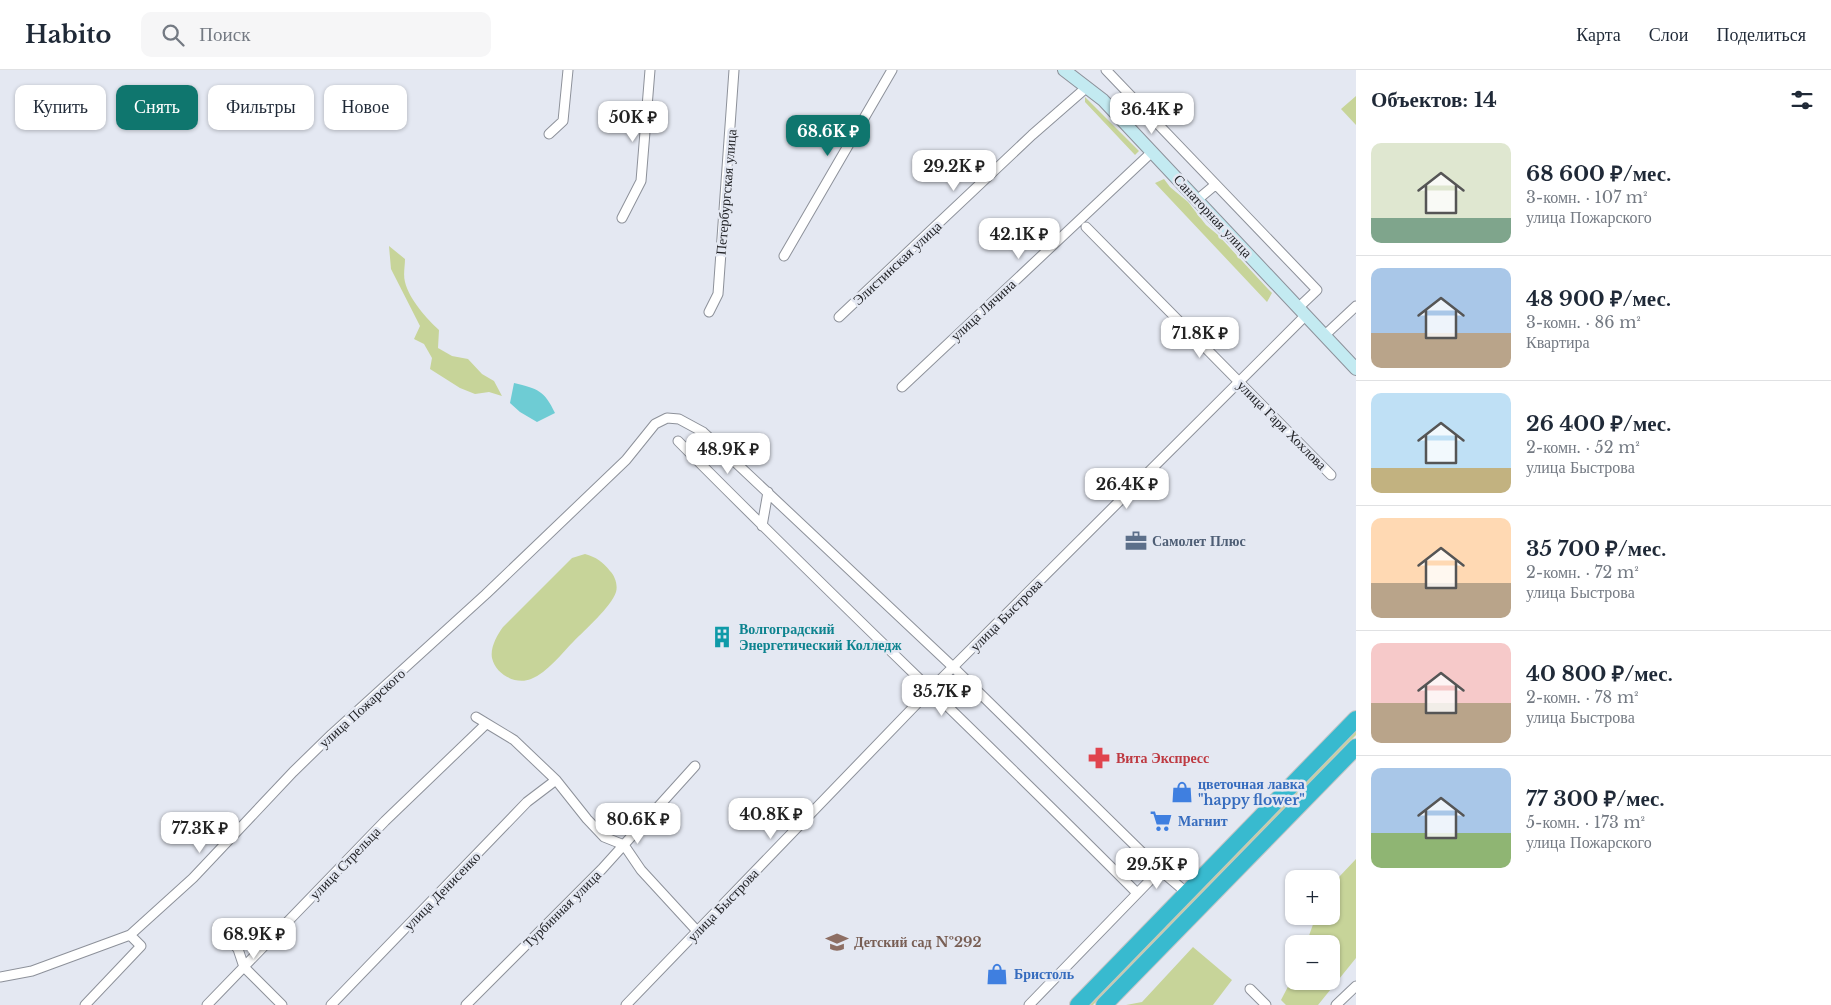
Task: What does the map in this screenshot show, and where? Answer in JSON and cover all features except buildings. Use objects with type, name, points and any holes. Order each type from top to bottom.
[{"type":"highway","points":[[1078,1005],[1356,719]]},
{"type":"highway","points":[[1104,1005],[1356,748]]},
{"type":"street","points":[[549,134],[563,121],[568,70]]},
{"type":"street","points":[[622,218],[641,181],[650,70]]},
{"type":"street","name":"Петербургская улица","points":[[709,312],[718,294],[728,177],[734,70]]},
{"type":"street","points":[[784,256],[892,70]]},
{"type":"street","name":"Санаторная улица","points":[[1064,70],[1103,100],[1356,368]]},
{"type":"street","points":[[1106,70],[1215,185],[1197,200]]},
{"type":"street","name":"Элистинская улица","points":[[839,318],[1032,135],[1087,87]]},
{"type":"street","name":"улица Лячина","points":[[902,387],[1152,152]]},
{"type":"street","name":"улица Быстрова","points":[[626,1005],[931,689],[1239,382],[1302,311],[1317,290],[1215,185]]},
{"type":"street","name":"улица Гаря Хохлова","points":[[1086,226],[1331,475]]},
{"type":"street","points":[[1325,335],[1356,306]]},
{"type":"street","name":"улица Пожарского","points":[[130,935],[193,878],[293,772],[332,734],[507,574],[626,460],[655,424],[667,418],[680,420],[703,432],[768,492]]},
{"type":"street","points":[[678,441],[1137,894]]},
{"type":"street","points":[[768,492],[953,667],[1160,870],[1187,893]]},
{"type":"street","points":[[762,526],[768,492]]},
{"type":"street","points":[[476,717],[514,740],[556,780],[604,837],[624,845],[641,870],[698,932]]},
{"type":"street","name":"улица Стрельца","points":[[208,1005],[385,822],[486,724]]},
{"type":"street","name":"Турбинная улица","points":[[466,1005],[595,876],[695,766]]},
{"type":"street","name":"улица Денисенко","points":[[331,1005],[527,802],[556,780]]},
{"type":"street","points":[[1029,1005],[1160,870]]},
{"type":"street","points":[[218,926],[238,949],[244,967],[282,1005]]},
{"type":"street","points":[[0,977],[32,971],[130,935],[141,946],[85,1005]]},
{"type":"street","points":[[1336,1005],[1356,986]]},
{"type":"street","points":[[1250,989],[1266,1005]]},
{"type":"green space","points":[[1356,96],[1356,125],[1341,109]]},
{"type":"green space","points":[[1085,97],[1139,151],[1135,155],[1085,102]]},
{"type":"green space","points":[[1164,179],[1170,187],[1188,202],[1206,225],[1218,235],[1272,293],[1267,302],[1155,183]]},
{"type":"green space","points":[[389,246],[405,259],[404,276],[407,288],[419,308],[439,330],[438,348],[452,356],[468,359],[482,374],[494,381],[502,396],[489,392],[475,394],[460,388],[430,369],[432,358],[424,344],[414,339],[420,326],[391,269]]},
{"type":"green space","points":[[585,554],[602,562],[615,578],[616,592],[609,604],[554,662],[537,676],[525,681],[519,681],[502,674],[494,664],[492,650],[494,642],[503,627],[572,558]]},
{"type":"green space","points":[[1356,726],[1356,735],[1093,1005],[1085,1005]]},
{"type":"green space","points":[[1356,859],[1356,958],[1340,978],[1340,935],[1309,935],[1313,925],[1340,925],[1340,876]]},
{"type":"green space","points":[[1193,947],[1232,980],[1213,1005],[1126,1005],[1142,1002]]},
{"type":"green space","points":[[1286,990],[1330,990],[1318,1005],[1286,1005],[1281,1000]]},
{"type":"water","points":[[514,383],[535,389],[544,395],[555,413],[537,422],[520,412],[510,403]]},
{"type":"place","name":"Самолет Плюс","points":[[1136,541]]},
{"type":"place","name":"Волгоградский Энергетический Колледж","points":[[722,637]]},
{"type":"place","name":"Вита Экспресс","points":[[1099,758]]},
{"type":"place","name":"цветочная лавка \"happy flower\"","points":[[1182,792]]},
{"type":"place","name":"Магнит","points":[[1161,821]]},
{"type":"place","name":"Детский сад №292","points":[[837,942]]},
{"type":"place","name":"Бристоль","points":[[997,974]]}]
